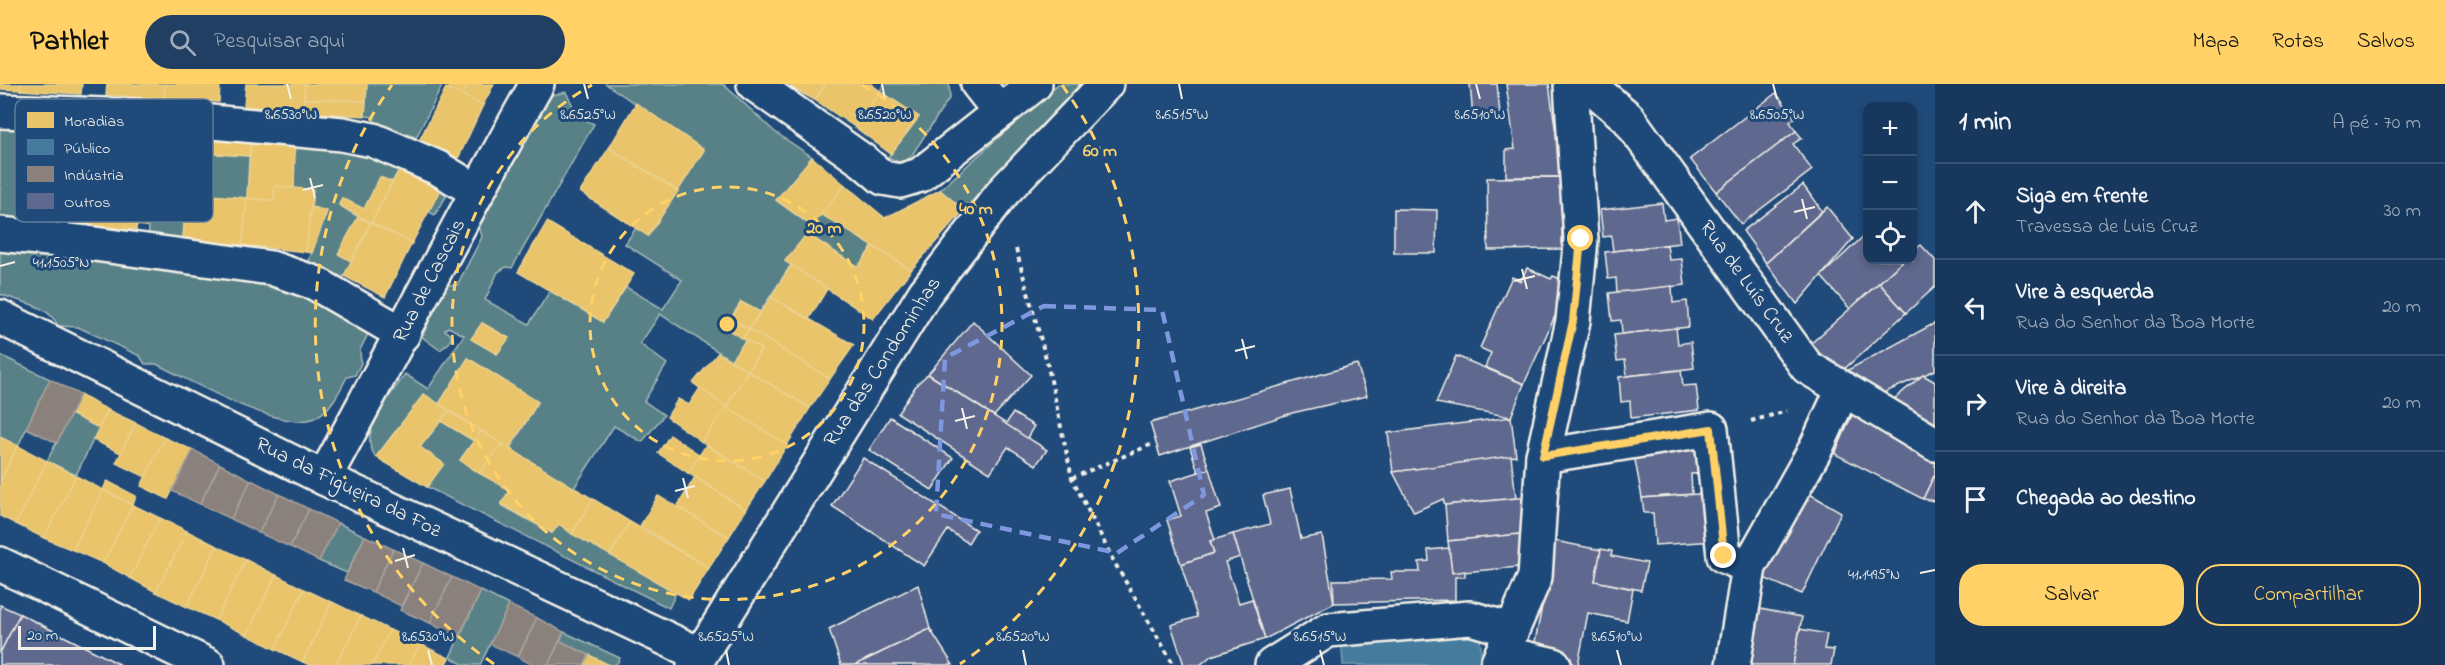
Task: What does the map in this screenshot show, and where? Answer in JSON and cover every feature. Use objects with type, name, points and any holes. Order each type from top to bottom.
[{"type":"street","name":"Rua de Cascais","points":[[324,478],[403,334],[476,191],[537,84]]},
{"type":"street","points":[[754,84],[863,161],[883,178],[900,181],[920,175],[1035,84]]},
{"type":"street","points":[[978,84],[1000,112]]},
{"type":"street","name":"Rua das Condominhas","points":[[697,659],[925,293],[1004,191],[1106,84]]},
{"type":"street","points":[[1504,649],[1535,577],[1543,456],[1573,321],[1581,239],[1571,84]]},
{"type":"street","name":"Rua de Luís Cruz","points":[[1588,84],[1628,118],[1807,367],[1935,444]]},
{"type":"street","points":[[0,111],[15,112]]},
{"type":"street","points":[[213,122],[342,134],[374,140],[438,168],[476,191]]},
{"type":"street","points":[[0,234],[87,243],[271,268],[315,283],[403,334]]},
{"type":"street","name":"Rua da Figueira da Foz","points":[[0,317],[324,478],[697,659]]},
{"type":"street","points":[[1732,665],[1749,567],[1816,448],[1843,389]]},
{"type":"street","points":[[1543,456],[1711,429],[1724,556],[1749,567]]},
{"type":"street","points":[[0,564],[208,665]]},
{"type":"street","points":[[1272,665],[1328,630],[1470,618],[1504,649],[1554,665]]},
{"type":"path","points":[[1016,249],[1047,362],[1072,478],[1113,560],[1174,665]]},
{"type":"path","points":[[1748,421],[1778,415]]},
{"type":"path","points":[[1072,478],[1155,443]]},
{"type":"highlighted area","points":[[1044,306],[1162,310],[1204,495],[1117,553],[936,514],[945,358]]},
{"type":"green space","points":[[367,84],[443,84],[416,138],[408,133],[404,139],[374,121],[375,117],[365,116]]},
{"type":"green space","points":[[606,84],[723,84],[775,132],[812,157],[776,200],[811,226],[821,214],[873,246],[858,267],[807,234],[785,261],[791,265],[760,312],[741,302],[731,318],[733,320],[728,329],[746,340],[731,360],[660,314],[640,344],[667,364],[644,401],[664,415],[642,442],[614,426],[574,488],[510,449],[538,402],[468,359],[439,404],[424,394],[376,457],[371,447],[370,437],[373,426],[378,414],[405,374],[428,389],[464,335],[448,327],[445,330],[452,336],[449,343],[440,350],[422,337],[428,324],[429,311],[436,298],[448,285],[457,285],[482,237],[477,217],[495,198],[493,182],[539,98],[566,92],[573,106],[569,112],[594,124],[512,268],[506,267],[498,272],[485,300],[529,324],[550,291],[603,322],[626,287],[663,309],[682,280],[625,244],[636,228],[648,235],[704,150]],"holes":[[[482,323],[508,338],[497,354],[472,339]]]},
{"type":"green space","points":[[884,84],[949,84],[950,97],[907,160],[898,162],[888,157],[919,117],[880,91]]},
{"type":"green space","points":[[1058,84],[1080,84],[964,210],[940,190]]},
{"type":"green space","points":[[0,123],[15,124],[15,222],[35,222],[35,226],[0,222]]},
{"type":"green space","points":[[295,141],[350,148],[450,190],[435,215],[429,212],[439,190],[399,170],[392,182],[380,178],[364,209],[342,198],[339,205],[358,217],[339,254],[351,261],[342,281],[308,263],[327,211],[311,207],[313,190],[294,189]]},
{"type":"green space","points":[[213,154],[249,156],[247,198],[213,196]]},
{"type":"green space","points":[[147,222],[185,222],[183,239],[178,244],[148,241],[149,227],[146,226]]},
{"type":"green space","points":[[0,243],[268,277],[372,326],[360,350],[361,363],[355,375],[347,377],[337,396],[324,412],[312,419],[297,421],[278,418],[211,392],[156,364],[145,364],[140,356],[78,327],[58,326],[53,318],[40,308],[0,294]]},
{"type":"green space","points":[[0,355],[50,379],[18,446],[0,437]]},
{"type":"green space","points":[[71,414],[99,428],[76,475],[47,461]]},
{"type":"green space","points":[[441,421],[474,441],[460,460],[510,490],[501,505],[552,533],[559,524],[676,593],[669,608],[427,487],[443,464],[420,447]]},
{"type":"green space","points":[[338,523],[365,536],[347,573],[319,561]]},
{"type":"green space","points":[[481,591],[509,605],[480,665],[464,665],[450,657]]},
{"type":"green space","points":[[564,632],[620,658],[616,665],[609,665],[560,641]]},
{"type":"building: Moradias","points":[[0,84],[21,84],[20,90],[0,89]]},
{"type":"building: Moradias","points":[[21,84],[82,84],[81,94],[20,90]]},
{"type":"building: Moradias","points":[[107,84],[165,84],[164,99],[106,95]]},
{"type":"building: Moradias","points":[[165,84],[220,84],[219,102],[213,102],[213,99],[164,99]]},
{"type":"building: Moradias","points":[[246,84],[305,84],[303,112],[244,106]]},
{"type":"building: Moradias","points":[[305,84],[367,84],[366,101],[304,99]]},
{"type":"building: Moradias","points":[[451,84],[468,84],[462,96],[448,89]]},
{"type":"building: Moradias","points":[[468,84],[494,84],[483,105],[462,96]]},
{"type":"building: Moradias","points":[[792,84],[826,84],[815,100],[790,87]]},
{"type":"building: Moradias","points":[[826,84],[871,84],[880,91],[855,127],[815,100]]},
{"type":"building: Moradias","points":[[446,88],[483,105],[457,161],[419,141]]},
{"type":"building: Moradias","points":[[880,91],[919,117],[891,154],[855,127]]},
{"type":"building: Moradias","points":[[304,99],[366,101],[365,116],[303,112]]},
{"type":"building: Moradias","points":[[636,103],[704,150],[678,191],[609,148]]},
{"type":"building: Moradias","points":[[213,136],[251,139],[249,156],[213,154]]},
{"type":"building: Moradias","points":[[251,139],[295,141],[294,189],[275,186],[274,201],[247,198]]},
{"type":"building: Moradias","points":[[609,148],[678,191],[648,236],[580,192]]},
{"type":"building: Moradias","points":[[812,157],[845,185],[812,226],[776,200]]},
{"type":"building: Moradias","points":[[399,170],[440,190],[412,243],[371,223]]},
{"type":"building: Moradias","points":[[380,177],[392,182],[371,223],[339,205],[342,198],[364,209]]},
{"type":"building: Moradias","points":[[845,185],[885,218],[940,190],[964,210],[911,270],[821,214]]},
{"type":"building: Moradias","points":[[275,186],[313,190],[306,252],[242,245],[247,198],[274,201]]},
{"type":"building: Moradias","points":[[213,195],[247,198],[242,245],[183,239],[184,222],[213,222]]},
{"type":"building: Moradias","points":[[311,207],[327,211],[312,253],[306,252]]},
{"type":"building: Moradias","points":[[358,217],[371,223],[351,261],[338,254]]},
{"type":"building: Moradias","points":[[56,222],[85,222],[85,225]]},
{"type":"building: Moradias","points":[[85,222],[137,222],[136,230],[85,225]]},
{"type":"building: Moradias","points":[[136,222],[147,222],[146,226],[136,225]]},
{"type":"building: Moradias","points":[[547,222],[634,274],[603,322],[518,272]]},
{"type":"building: Moradias","points":[[371,223],[412,243],[385,297],[344,276]]},
{"type":"building: Moradias","points":[[807,234],[858,267],[873,246],[911,270],[873,319],[785,261]]},
{"type":"building: Moradias","points":[[791,265],[827,289],[809,319],[771,297]]},
{"type":"building: Moradias","points":[[771,297],[854,345],[830,379],[749,329]]},
{"type":"building: Moradias","points":[[741,302],[760,312],[749,329],[731,319]]},
{"type":"building: Moradias","points":[[733,320],[749,329],[743,339],[727,329]]},
{"type":"building: Moradias","points":[[482,323],[509,338],[497,354],[471,339]]},
{"type":"building: Moradias","points":[[749,329],[830,379],[810,408],[748,371],[761,349],[743,339]]},
{"type":"building: Moradias","points":[[746,340],[761,349],[748,371],[731,360]]},
{"type":"building: Moradias","points":[[718,353],[748,371],[726,407],[693,383]]},
{"type":"building: Moradias","points":[[468,358],[538,402],[509,449],[439,404]]},
{"type":"building: Moradias","points":[[748,371],[810,408],[787,445],[726,407]]},
{"type":"building: Moradias","points":[[700,388],[726,407],[702,442],[667,417],[678,399],[689,405]]},
{"type":"building: Moradias","points":[[424,394],[449,411],[420,447],[444,464],[427,487],[376,457]]},
{"type":"building: Moradias","points":[[80,395],[108,410],[99,428],[71,414]]},
{"type":"building: Moradias","points":[[726,407],[787,445],[765,481],[702,442]]},
{"type":"building: Moradias","points":[[108,410],[136,423],[121,453],[93,440]]},
{"type":"building: Moradias","points":[[449,411],[481,431],[474,441],[441,421]]},
{"type":"building: Moradias","points":[[136,423],[165,438],[146,477],[116,463]]},
{"type":"building: Moradias","points":[[481,431],[502,444],[479,473],[460,460]]},
{"type":"building: Moradias","points":[[670,435],[700,455],[688,473],[658,453]]},
{"type":"building: Moradias","points":[[0,437],[18,446],[0,481]]},
{"type":"building: Moradias","points":[[165,438],[193,450],[168,499],[141,486]]},
{"type":"building: Moradias","points":[[502,444],[593,499],[572,534],[559,524],[552,533],[501,504],[510,490],[479,473]]},
{"type":"building: Moradias","points":[[706,445],[765,481],[746,510],[688,473]]},
{"type":"building: Moradias","points":[[18,446],[47,461],[16,524],[0,516],[0,481]]},
{"type":"building: Moradias","points":[[47,461],[76,476],[44,538],[16,524]]},
{"type":"building: Moradias","points":[[76,476],[103,490],[73,550],[44,538]]},
{"type":"building: Moradias","points":[[695,477],[746,510],[729,537],[677,507]]},
{"type":"building: Moradias","points":[[107,481],[136,496],[133,505],[103,490]]},
{"type":"building: Moradias","points":[[103,490],[133,505],[103,563],[73,550]]},
{"type":"building: Moradias","points":[[658,496],[729,537],[709,568],[640,526]]},
{"type":"building: Moradias","points":[[593,499],[630,522],[610,555],[572,534]]},
{"type":"building: Moradias","points":[[133,505],[160,518],[130,578],[103,563]]},
{"type":"building: Moradias","points":[[160,518],[187,531],[156,592],[130,578]]},
{"type":"building: Moradias","points":[[630,522],[709,568],[689,600],[610,555]]},
{"type":"building: Moradias","points":[[187,531],[217,546],[187,607],[156,592]]},
{"type":"building: Moradias","points":[[217,546],[246,560],[216,620],[187,607]]},
{"type":"building: Moradias","points":[[246,560],[276,575],[247,635],[216,620]]},
{"type":"building: Moradias","points":[[276,575],[304,589],[275,649],[247,635]]},
{"type":"building: Moradias","points":[[304,589],[332,602],[303,662],[275,649]]},
{"type":"building: Moradias","points":[[332,602],[361,616],[336,665],[309,665],[303,662]]},
{"type":"building: Moradias","points":[[361,616],[390,630],[372,665],[336,665]]},
{"type":"building: Moradias","points":[[390,630],[420,644],[409,665],[372,665]]},
{"type":"building: Moradias","points":[[420,644],[449,658],[445,665],[409,665]]},
{"type":"building: Moradias","points":[[589,655],[609,665],[584,665]]},
{"type":"building: Público","points":[[1479,623],[1482,665],[1343,665],[1341,633]]},
{"type":"building: Indústria","points":[[50,379],[80,395],[57,443],[26,428]]},
{"type":"building: Indústria","points":[[193,450],[220,464],[200,504],[172,491]]},
{"type":"building: Indústria","points":[[220,464],[251,480],[231,519],[200,504]]},
{"type":"building: Indústria","points":[[251,480],[279,494],[259,533],[231,519]]},
{"type":"building: Indústria","points":[[279,494],[309,509],[290,547],[259,533]]},
{"type":"building: Indústria","points":[[309,509],[338,523],[319,561],[290,547]]},
{"type":"building: Indústria","points":[[365,536],[393,549],[373,592],[344,580]]},
{"type":"building: Indústria","points":[[393,549],[423,563],[401,606],[373,592]]},
{"type":"building: Indústria","points":[[423,563],[452,577],[430,623],[400,610]]},
{"type":"building: Indústria","points":[[452,577],[481,591],[458,638],[430,623]]},
{"type":"building: Indústria","points":[[509,605],[537,618],[518,657],[490,644]]},
{"type":"building: Indústria","points":[[537,618],[564,632],[548,665],[533,665],[518,657]]},
{"type":"building: Indústria","points":[[560,641],[589,655],[584,665],[548,665]]},
{"type":"building: Outros","points":[[1470,84],[1497,84],[1500,114],[1473,117]]},
{"type":"building: Outros","points":[[1506,84],[1549,84],[1562,177],[1506,177],[1506,150],[1515,149]]},
{"type":"building: Outros","points":[[1776,93],[1795,118],[1790,122],[1796,131],[1716,192],[1690,159]]},
{"type":"building: Outros","points":[[1796,131],[1802,138],[1793,144],[1812,170],[1741,224],[1716,192]]},
{"type":"building: Outros","points":[[1562,177],[1562,249],[1488,250],[1487,178]]},
{"type":"building: Outros","points":[[1803,185],[1822,211],[1766,263],[1743,231]]},
{"type":"building: Outros","points":[[1662,203],[1664,220],[1677,218],[1680,243],[1613,251],[1611,236],[1603,237],[1600,210]]},
{"type":"building: Outros","points":[[1827,207],[1853,239],[1797,304],[1766,263]]},
{"type":"building: Outros","points":[[1394,209],[1437,210],[1436,253],[1394,253]]},
{"type":"building: Outros","points":[[1863,237],[1863,264],[1900,264],[1850,309],[1821,276]]},
{"type":"building: Outros","points":[[1667,245],[1669,260],[1682,259],[1685,285],[1617,293],[1616,278],[1608,279],[1605,252]]},
{"type":"building: Outros","points":[[1921,245],[1935,260],[1935,287],[1906,313],[1879,283],[1900,264],[1917,264],[1917,248]]},
{"type":"building: Outros","points":[[1527,268],[1551,279],[1553,276],[1570,283],[1524,384],[1485,367],[1491,353],[1480,348],[1512,277],[1521,281]]},
{"type":"building: Outros","points":[[1879,283],[1906,313],[1842,371],[1807,347]]},
{"type":"building: Outros","points":[[1672,286],[1673,303],[1687,301],[1689,327],[1622,334],[1621,320],[1612,321],[1609,293]]},
{"type":"building: Outros","points":[[973,321],[1031,375],[994,416],[928,374]]},
{"type":"building: Outros","points":[[1935,323],[1935,370],[1877,396],[1844,372]]},
{"type":"building: Outros","points":[[1676,328],[1678,344],[1691,342],[1694,368],[1627,376],[1625,360],[1617,361],[1614,335]]},
{"type":"building: Outros","points":[[1456,356],[1524,384],[1511,417],[1436,403]]},
{"type":"building: Outros","points":[[1357,364],[1367,396],[1292,413],[1160,456],[1150,423]]},
{"type":"building: Outros","points":[[1681,370],[1683,386],[1696,385],[1699,410],[1631,418],[1630,401],[1621,402],[1619,377]]},
{"type":"building: Outros","points":[[928,374],[1047,450],[1036,465],[1008,447],[990,473],[898,413],[917,384]]},
{"type":"building: Outros","points":[[1923,375],[1935,382],[1935,434],[1887,405]]},
{"type":"building: Outros","points":[[1855,408],[1935,452],[1935,474],[1923,499],[1835,454]]},
{"type":"building: Outros","points":[[1013,413],[1034,426],[1027,438],[1006,424]]},
{"type":"building: Outros","points":[[890,417],[953,458],[932,490],[869,450]]},
{"type":"building: Outros","points":[[1511,417],[1516,456],[1393,472],[1388,433]]},
{"type":"building: Outros","points":[[1708,443],[1710,473],[1691,474],[1692,494],[1642,498],[1633,449]]},
{"type":"building: Outros","points":[[1201,444],[1209,469],[1198,472],[1190,447]]},
{"type":"building: Outros","points":[[1511,456],[1516,498],[1445,505],[1443,499],[1414,512],[1393,472]]},
{"type":"building: Outros","points":[[863,458],[976,530],[968,543],[948,530],[924,566],[832,506]]},
{"type":"building: Outros","points":[[1209,469],[1221,508],[1206,513],[1215,540],[1210,541],[1214,553],[1181,564],[1167,520],[1181,516],[1170,481]]},
{"type":"building: Outros","points":[[1935,474],[1935,501],[1923,499]]},
{"type":"building: Outros","points":[[1290,489],[1301,539],[1322,535],[1334,603],[1265,639],[1233,534],[1270,524],[1263,495]]},
{"type":"building: Outros","points":[[1712,493],[1715,541],[1655,545],[1653,513],[1644,513],[1642,498]]},
{"type":"building: Outros","points":[[1808,493],[1841,512],[1802,594],[1761,577]]},
{"type":"building: Outros","points":[[1528,497],[1531,533],[1448,541],[1445,505]]},
{"type":"building: Outros","points":[[1531,533],[1530,566],[1452,573],[1448,541]]},
{"type":"building: Outros","points":[[1233,534],[1240,557],[1225,562],[1239,603],[1252,599],[1265,639],[1211,656],[1200,665],[1184,665],[1171,625],[1197,617],[1181,564],[1214,553],[1210,541]]},
{"type":"building: Outros","points":[[1555,541],[1601,550],[1595,581],[1633,589],[1627,621],[1588,613],[1578,665],[1532,657]]},
{"type":"building: Outros","points":[[1449,548],[1452,573],[1465,571],[1465,577],[1455,577],[1455,600],[1334,603],[1333,580],[1392,579],[1391,572],[1420,572],[1419,562],[1429,561],[1428,550]]},
{"type":"building: Outros","points":[[1601,549],[1612,551],[1611,556],[1647,563],[1641,590],[1595,581]]},
{"type":"building: Outros","points":[[918,585],[930,629],[855,665],[841,665],[829,629]]},
{"type":"building: Outros","points":[[0,605],[20,614],[0,653]]},
{"type":"building: Outros","points":[[1755,608],[1802,617],[1793,665],[1744,665]]},
{"type":"building: Outros","points":[[20,614],[121,665],[0,665],[0,653]]},
{"type":"building: Outros","points":[[930,629],[953,665],[855,665]]},
{"type":"building: Outros","points":[[1800,629],[1827,634],[1824,649],[1834,650],[1831,665],[1793,665]]},
{"type":"route","points":[[1581,239],[1573,321],[1543,456],[1711,429],[1724,556]]}]
